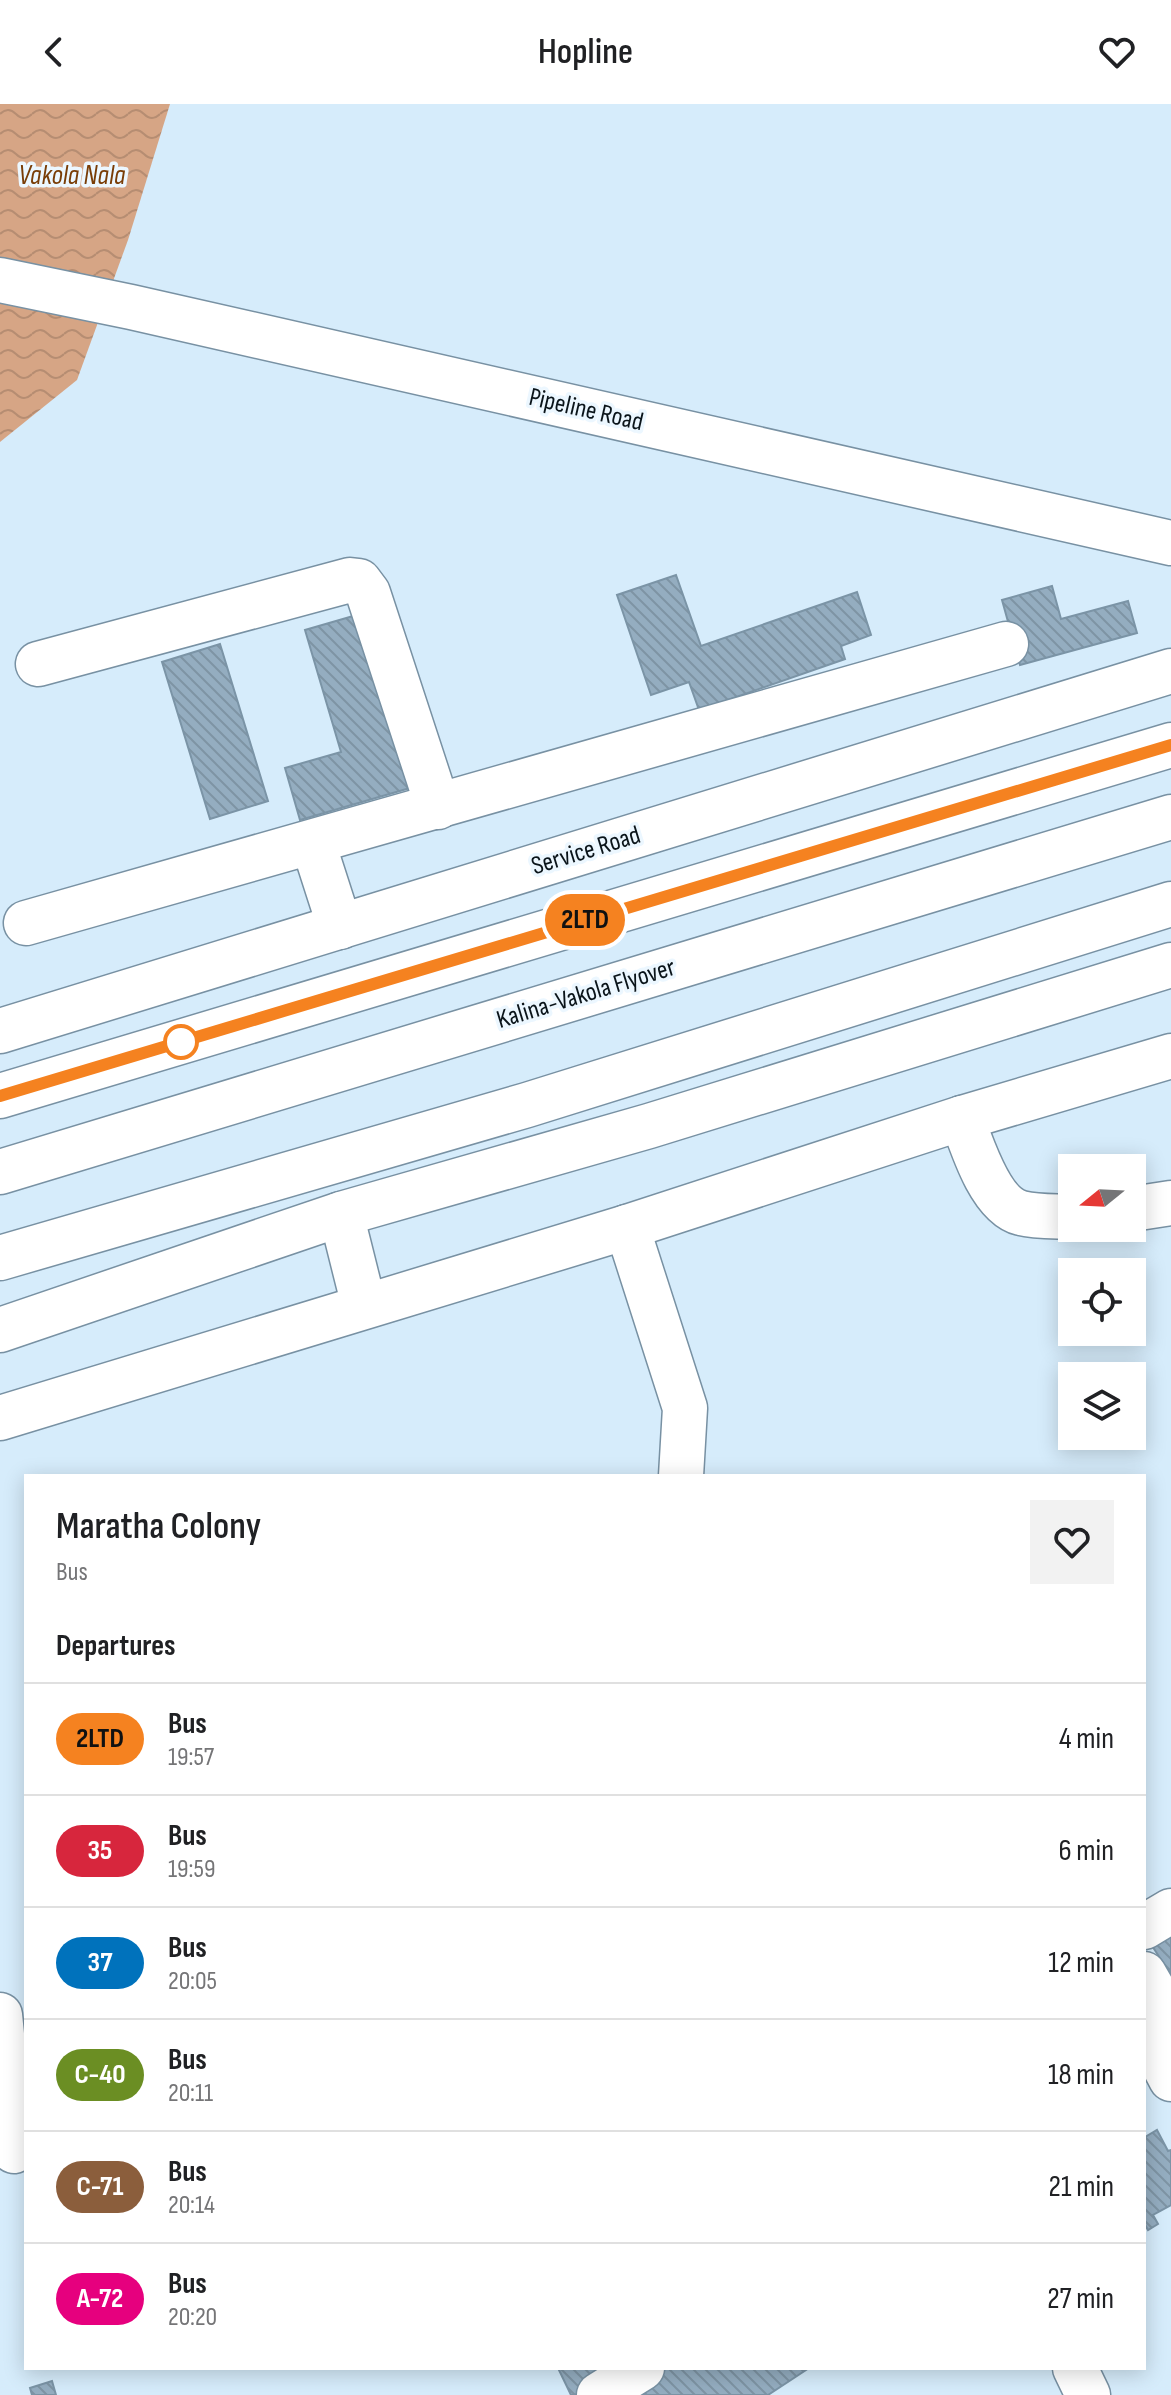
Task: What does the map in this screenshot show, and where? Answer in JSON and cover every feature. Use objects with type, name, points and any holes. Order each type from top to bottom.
[{"type":"main road","name":"Pipeline Road","points":[[0,280],[1171,543]]},
{"type":"main road","points":[[38,664],[350,580],[359,581],[368,593],[438,807]]},
{"type":"main road","points":[[26,923],[1006,644]]},
{"type":"main road","name":"Service Road","points":[[0,1031],[1171,671]]},
{"type":"main road","points":[[0,1096],[1171,745]]},
{"type":"main road","name":"Kalina-Vakola Flyover","points":[[0,1172],[1171,817]]},
{"type":"main road","points":[[313,843],[340,927]]},
{"type":"main road","points":[[0,1258],[527,1105],[1171,904]]},
{"type":"main road","points":[[0,1330],[341,1214],[649,1126],[1171,965]]},
{"type":"main road","points":[[0,1418],[627,1227],[962,1118],[1171,1056]]},
{"type":"main road","points":[[962,1118],[975,1154],[998,1198],[1018,1213],[1058,1216]]},
{"type":"main road","points":[[1146,1207],[1171,1203]]},
{"type":"main road","points":[[341,1214],[364,1306]]},
{"type":"main road","points":[[627,1227],[685,1408],[681,1474]]},
{"type":"main road","points":[[1146,1926],[1171,1911]]},
{"type":"main road","points":[[1146,1982],[1162,2044]]},
{"type":"main road","points":[[0,2015],[14,2151]]},
{"type":"main road","points":[[599,2395],[639,2370]]},
{"type":"main road","points":[[1076,2370],[1088,2395]]},
{"type":"water","name":"Vakola Nala","points":[[0,104],[170,104],[128,240],[77,380],[0,442]]},
{"type":"building","points":[[676,575],[701,646],[857,592],[871,635],[841,646],[845,659],[699,710],[689,682],[651,695],[617,595]]},
{"type":"building","points":[[1052,586],[1061,619],[1128,601],[1137,633],[1020,665],[1002,600]]},
{"type":"building","points":[[360,614],[410,788],[300,820],[285,768],[341,752],[305,630]]},
{"type":"building","points":[[220,644],[268,801],[210,819],[162,662]]},
{"type":"building","points":[[1171,1923],[1171,1975],[1147,1938]]},
{"type":"building","points":[[1157,2130],[1168,2151],[1171,2150],[1171,2205],[1153,2215],[1158,2224],[1148,2230],[1146,2226],[1146,2136]]},
{"type":"building","points":[[559,2370],[613,2370],[575,2395],[571,2395]]},
{"type":"building","points":[[664,2370],[806,2370],[768,2395],[626,2395]]},
{"type":"building","points":[[52,2381],[56,2395],[32,2395],[30,2388]]},
{"type":"bus line","name":"2LTD","points":[[0,1096],[1171,745]]}]
